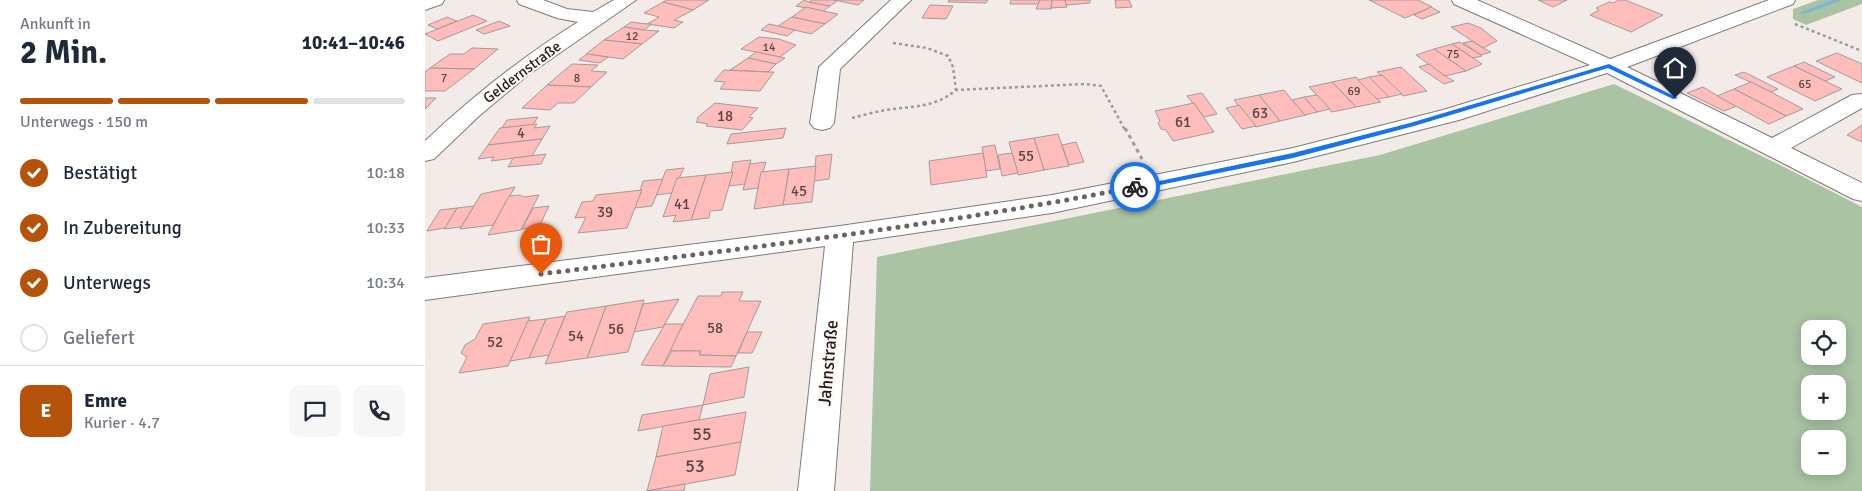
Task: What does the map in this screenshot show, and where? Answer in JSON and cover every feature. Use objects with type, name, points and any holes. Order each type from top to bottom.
[{"type":"street","points":[[425,4],[435,0]]},
{"type":"street","points":[[526,0],[565,14],[595,18]]},
{"type":"street","name":"Geldernstraße","points":[[425,154],[494,90],[595,18],[627,0]]},
{"type":"street","points":[[822,123],[830,67],[902,0]]},
{"type":"street","points":[[1461,0],[1609,66],[1774,147],[1862,193]]},
{"type":"street","points":[[429,294],[1052,204],[1293,155],[1451,115],[1609,66],[1786,0]]},
{"type":"street","points":[[1774,147],[1860,100],[1862,101]]},
{"type":"street","name":"Jahnstraße","points":[[816,491],[840,235]]},
{"type":"path","points":[[1759,10],[1862,51]]},
{"type":"path","points":[[867,32],[893,35],[886,42],[927,48],[948,56],[953,67],[956,90]]},
{"type":"path","points":[[822,123],[888,110],[932,106],[947,100],[956,90],[1085,84],[1101,86],[1156,183]]},
{"type":"green space","points":[[1818,0],[1862,0],[1862,4],[1806,25],[1793,19],[1793,9]]},
{"type":"green space","points":[[1614,84],[1862,207],[1862,491],[870,491],[877,257],[1380,155]]},
{"type":"building","points":[[667,0],[709,0],[693,10],[663,2]]},
{"type":"building","points":[[804,0],[830,6],[823,11],[796,6]]},
{"type":"building","points":[[812,0],[837,1],[830,6],[809,2]]},
{"type":"building","points":[[834,0],[864,0],[858,5]]},
{"type":"building","points":[[949,0],[988,0],[986,3],[948,2]]},
{"type":"building","points":[[1011,0],[1040,0],[1038,4],[1010,4]]},
{"type":"building","points":[[1040,0],[1052,0],[1051,9],[1036,9]]},
{"type":"building","points":[[1052,0],[1065,0],[1067,7],[1051,8]]},
{"type":"building","points":[[1065,0],[1090,0],[1090,3],[1066,5]]},
{"type":"building","points":[[1115,0],[1129,0],[1132,7],[1116,8]]},
{"type":"building","points":[[1369,0],[1418,0],[1432,7],[1405,18]]},
{"type":"building","points":[[1538,0],[1567,0],[1553,7]]},
{"type":"building","points":[[1619,0],[1625,0],[1663,15],[1631,32],[1590,15],[1599,10],[1596,8]]},
{"type":"building","points":[[663,2],[693,10],[674,20],[683,22],[674,28],[647,24],[659,17],[644,13]]},
{"type":"building","points":[[930,5],[953,6],[946,19],[922,18]]},
{"type":"building","points":[[806,7],[838,14],[825,24],[792,17]]},
{"type":"building","points":[[1431,7],[1440,12],[1422,19],[1414,15]]},
{"type":"building","points":[[473,15],[487,21],[438,41],[425,34]]},
{"type":"building","points":[[447,17],[457,21],[437,29],[428,25]]},
{"type":"building","points":[[792,17],[825,24],[811,34],[778,26]]},
{"type":"building","points":[[499,21],[510,26],[484,34],[476,30]]},
{"type":"building","points":[[631,22],[652,24],[644,30],[624,27]]},
{"type":"building","points":[[1468,23],[1481,28],[1497,41],[1483,48],[1451,27]]},
{"type":"building","points":[[769,24],[795,30],[787,36],[761,30]]},
{"type":"building","points":[[624,27],[659,31],[642,44],[604,40]]},
{"type":"building","points":[[759,37],[779,39],[796,45],[780,57],[741,49]]},
{"type":"building","points":[[604,40],[642,44],[623,59],[586,54]]},
{"type":"building","points":[[1472,41],[1491,52],[1481,55],[1463,43]]},
{"type":"building","points":[[1460,42],[1482,56],[1473,58],[1452,44]]},
{"type":"building","points":[[1452,44],[1482,64],[1466,71],[1434,49]]},
{"type":"building","points":[[472,48],[498,49],[474,69],[430,68],[450,54],[464,54]]},
{"type":"building","points":[[1434,49],[1466,71],[1445,76],[1416,55]]},
{"type":"building","points":[[756,52],[785,58],[776,64],[748,58]]},
{"type":"building","points":[[1837,53],[1862,64],[1862,83],[1816,61]]},
{"type":"building","points":[[587,54],[608,57],[600,63],[579,60]]},
{"type":"building","points":[[748,58],[776,64],[768,72],[730,70]]},
{"type":"building","points":[[1804,62],[1835,77],[1825,81],[1794,66]]},
{"type":"building","points":[[572,64],[598,65],[591,71],[607,72],[591,87],[547,85]]},
{"type":"building","points":[[1429,64],[1454,81],[1444,84],[1419,67]]},
{"type":"building","points":[[1794,66],[1842,89],[1815,101],[1767,77]]},
{"type":"building","points":[[1401,67],[1427,91],[1403,96],[1377,72]]},
{"type":"building","points":[[430,68],[474,69],[445,91],[425,91],[425,72]]},
{"type":"building","points":[[724,70],[774,72],[760,91],[720,89],[725,82],[714,81]]},
{"type":"building","points":[[1744,72],[1778,89],[1771,92],[1735,75]]},
{"type":"building","points":[[1382,75],[1402,94],[1389,97],[1369,77]]},
{"type":"building","points":[[1356,77],[1381,102],[1356,107],[1332,82]]},
{"type":"building","points":[[1369,77],[1389,97],[1377,99],[1358,80]]},
{"type":"building","points":[[1332,82],[1356,107],[1332,112],[1309,87]]},
{"type":"building","points":[[1751,82],[1803,109],[1786,116],[1734,89]]},
{"type":"building","points":[[547,85],[591,87],[574,103],[558,103],[550,110],[522,108]]},
{"type":"building","points":[[1703,87],[1737,106],[1724,111],[1687,93]]},
{"type":"building","points":[[1734,89],[1786,116],[1769,124],[1717,96]]},
{"type":"building","points":[[1284,90],[1306,115],[1280,121],[1259,95]]},
{"type":"building","points":[[1202,93],[1217,114],[1204,117],[1187,96]]},
{"type":"building","points":[[1259,95],[1280,121],[1256,127],[1234,100]]},
{"type":"building","points":[[1317,95],[1330,109],[1317,112],[1304,97]]},
{"type":"building","points":[[1304,97],[1317,112],[1305,115],[1292,100]]},
{"type":"building","points":[[425,98],[436,98],[425,109]]},
{"type":"building","points":[[715,103],[758,108],[749,117],[753,118],[742,130],[706,126],[708,124],[696,122],[697,118]]},
{"type":"building","points":[[1194,103],[1214,132],[1173,141],[1166,130],[1161,129],[1158,123],[1160,121],[1155,111]]},
{"type":"building","points":[[1239,105],[1256,126],[1242,129],[1226,108]]},
{"type":"building","points":[[538,117],[533,125],[502,128],[507,120]]},
{"type":"building","points":[[537,124],[534,128],[550,126],[542,139],[488,145],[500,128]]},
{"type":"building","points":[[1862,125],[1862,142],[1847,135]]},
{"type":"building","points":[[786,128],[783,138],[727,144],[731,134]]},
{"type":"building","points":[[1058,134],[1069,166],[1044,170],[1034,138]]},
{"type":"building","points":[[1034,138],[1044,170],[1018,175],[1009,142]]},
{"type":"building","points":[[542,139],[532,156],[491,161],[494,157],[478,159],[488,145]]},
{"type":"building","points":[[1076,142],[1084,162],[1069,165],[1062,145]]},
{"type":"building","points":[[995,145],[1000,169],[986,171],[982,147]]},
{"type":"building","points":[[983,153],[987,177],[931,185],[929,161]]},
{"type":"building","points":[[1012,153],[1018,173],[1002,176],[998,155]]},
{"type":"building","points":[[546,154],[541,164],[508,167],[513,158]]},
{"type":"building","points":[[832,154],[829,179],[814,181],[816,156]]},
{"type":"building","points":[[751,160],[745,184],[729,186],[733,162]]},
{"type":"building","points":[[766,162],[758,188],[743,190],[750,164]]},
{"type":"building","points":[[816,166],[812,202],[783,205],[789,169]]},
{"type":"building","points":[[684,168],[672,193],[656,195],[666,170]]},
{"type":"building","points":[[789,169],[783,205],[754,209],[761,172]]},
{"type":"building","points":[[733,172],[722,210],[710,211],[709,218],[691,220],[706,175]]},
{"type":"building","points":[[706,175],[691,220],[673,222],[676,215],[663,217],[677,178]]},
{"type":"building","points":[[663,179],[652,206],[635,208],[643,181]]},
{"type":"building","points":[[515,187],[493,225],[460,229],[481,194]]},
{"type":"building","points":[[642,190],[627,228],[578,233],[586,217],[575,218],[582,202],[593,201],[596,195]]},
{"type":"building","points":[[520,195],[524,197],[539,195],[521,230],[488,235],[509,196]]},
{"type":"building","points":[[474,206],[461,227],[444,229],[457,208]]},
{"type":"building","points":[[549,206],[539,227],[522,229],[533,208]]},
{"type":"building","points":[[457,208],[445,228],[427,231],[440,210]]},
{"type":"building","points":[[722,292],[743,292],[739,301],[761,301],[736,356],[699,355],[701,351],[669,351],[698,296],[721,296]]},
{"type":"building","points":[[679,299],[663,327],[634,332],[643,304]]},
{"type":"building","points":[[644,300],[628,352],[587,358],[606,306]]},
{"type":"building","points":[[606,306],[587,358],[545,364],[567,312]]},
{"type":"building","points":[[565,316],[549,355],[529,358],[546,319]]},
{"type":"building","points":[[530,317],[508,366],[459,373],[467,357],[461,353],[465,345],[475,339],[483,324]]},
{"type":"building","points":[[546,319],[529,358],[510,361],[528,321]]},
{"type":"building","points":[[665,324],[683,324],[663,366],[641,365]]},
{"type":"building","points":[[747,332],[762,332],[752,353],[738,353]]},
{"type":"building","points":[[672,351],[701,351],[699,355],[736,356],[731,367],[663,366]]},
{"type":"building","points":[[749,367],[744,397],[703,405],[710,374]]},
{"type":"building","points":[[703,405],[699,420],[638,431],[642,415]]},
{"type":"building","points":[[746,412],[741,442],[656,457],[663,426]]},
{"type":"building","points":[[741,442],[735,475],[647,491],[656,457]]},
{"type":"building","points":[[685,484],[684,491],[647,491]]},
{"type":"waterway","points":[[1802,13],[1839,0]]},
{"type":"way so far","points":[[541,274],[840,235],[1052,204],[1135,187]]},
{"type":"route","points":[[1135,187],[1293,155],[1412,125],[1451,115],[1609,66],[1675,98]]}]
